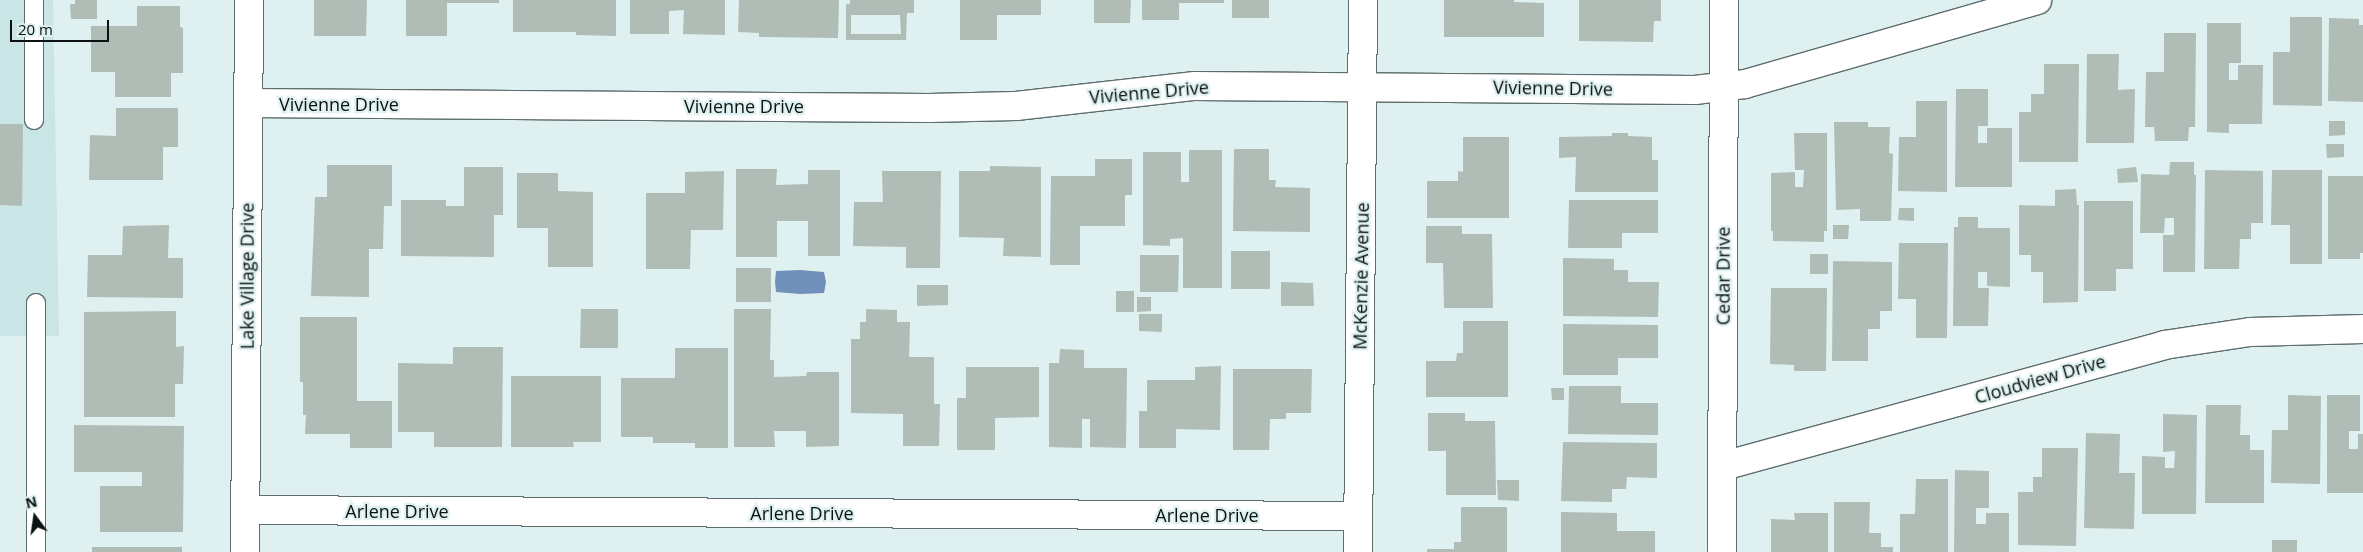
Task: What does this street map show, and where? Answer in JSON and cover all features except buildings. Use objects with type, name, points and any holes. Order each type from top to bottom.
[{"type":"street","name":"Lake Village Drive","points":[[245,552],[249,0]]},
{"type":"street","name":"McKenzie Avenue","points":[[1358,552],[1363,0]]},
{"type":"street","name":"Cedar Drive","points":[[1722,552],[1724,0]]},
{"type":"street","name":"Vivienne Drive","points":[[248,103],[958,107],[1036,104],[1195,86],[1695,90],[1723,88],[1780,75],[2037,0]]},
{"type":"street","name":"Cloudview Drive","points":[[1723,466],[2164,345],[2250,332],[2363,329]]},
{"type":"street","name":"Arlene Drive","points":[[245,510],[1358,516]]},
{"type":"lane","points":[[34,0],[34,120]]},
{"type":"lane","points":[[36,304],[36,552]]},
{"type":"shaded area","points":[[0,0],[53,0],[59,336],[0,336]]},
{"type":"water","points":[[776,271],[824,272],[826,282],[824,293],[776,292]]}]
